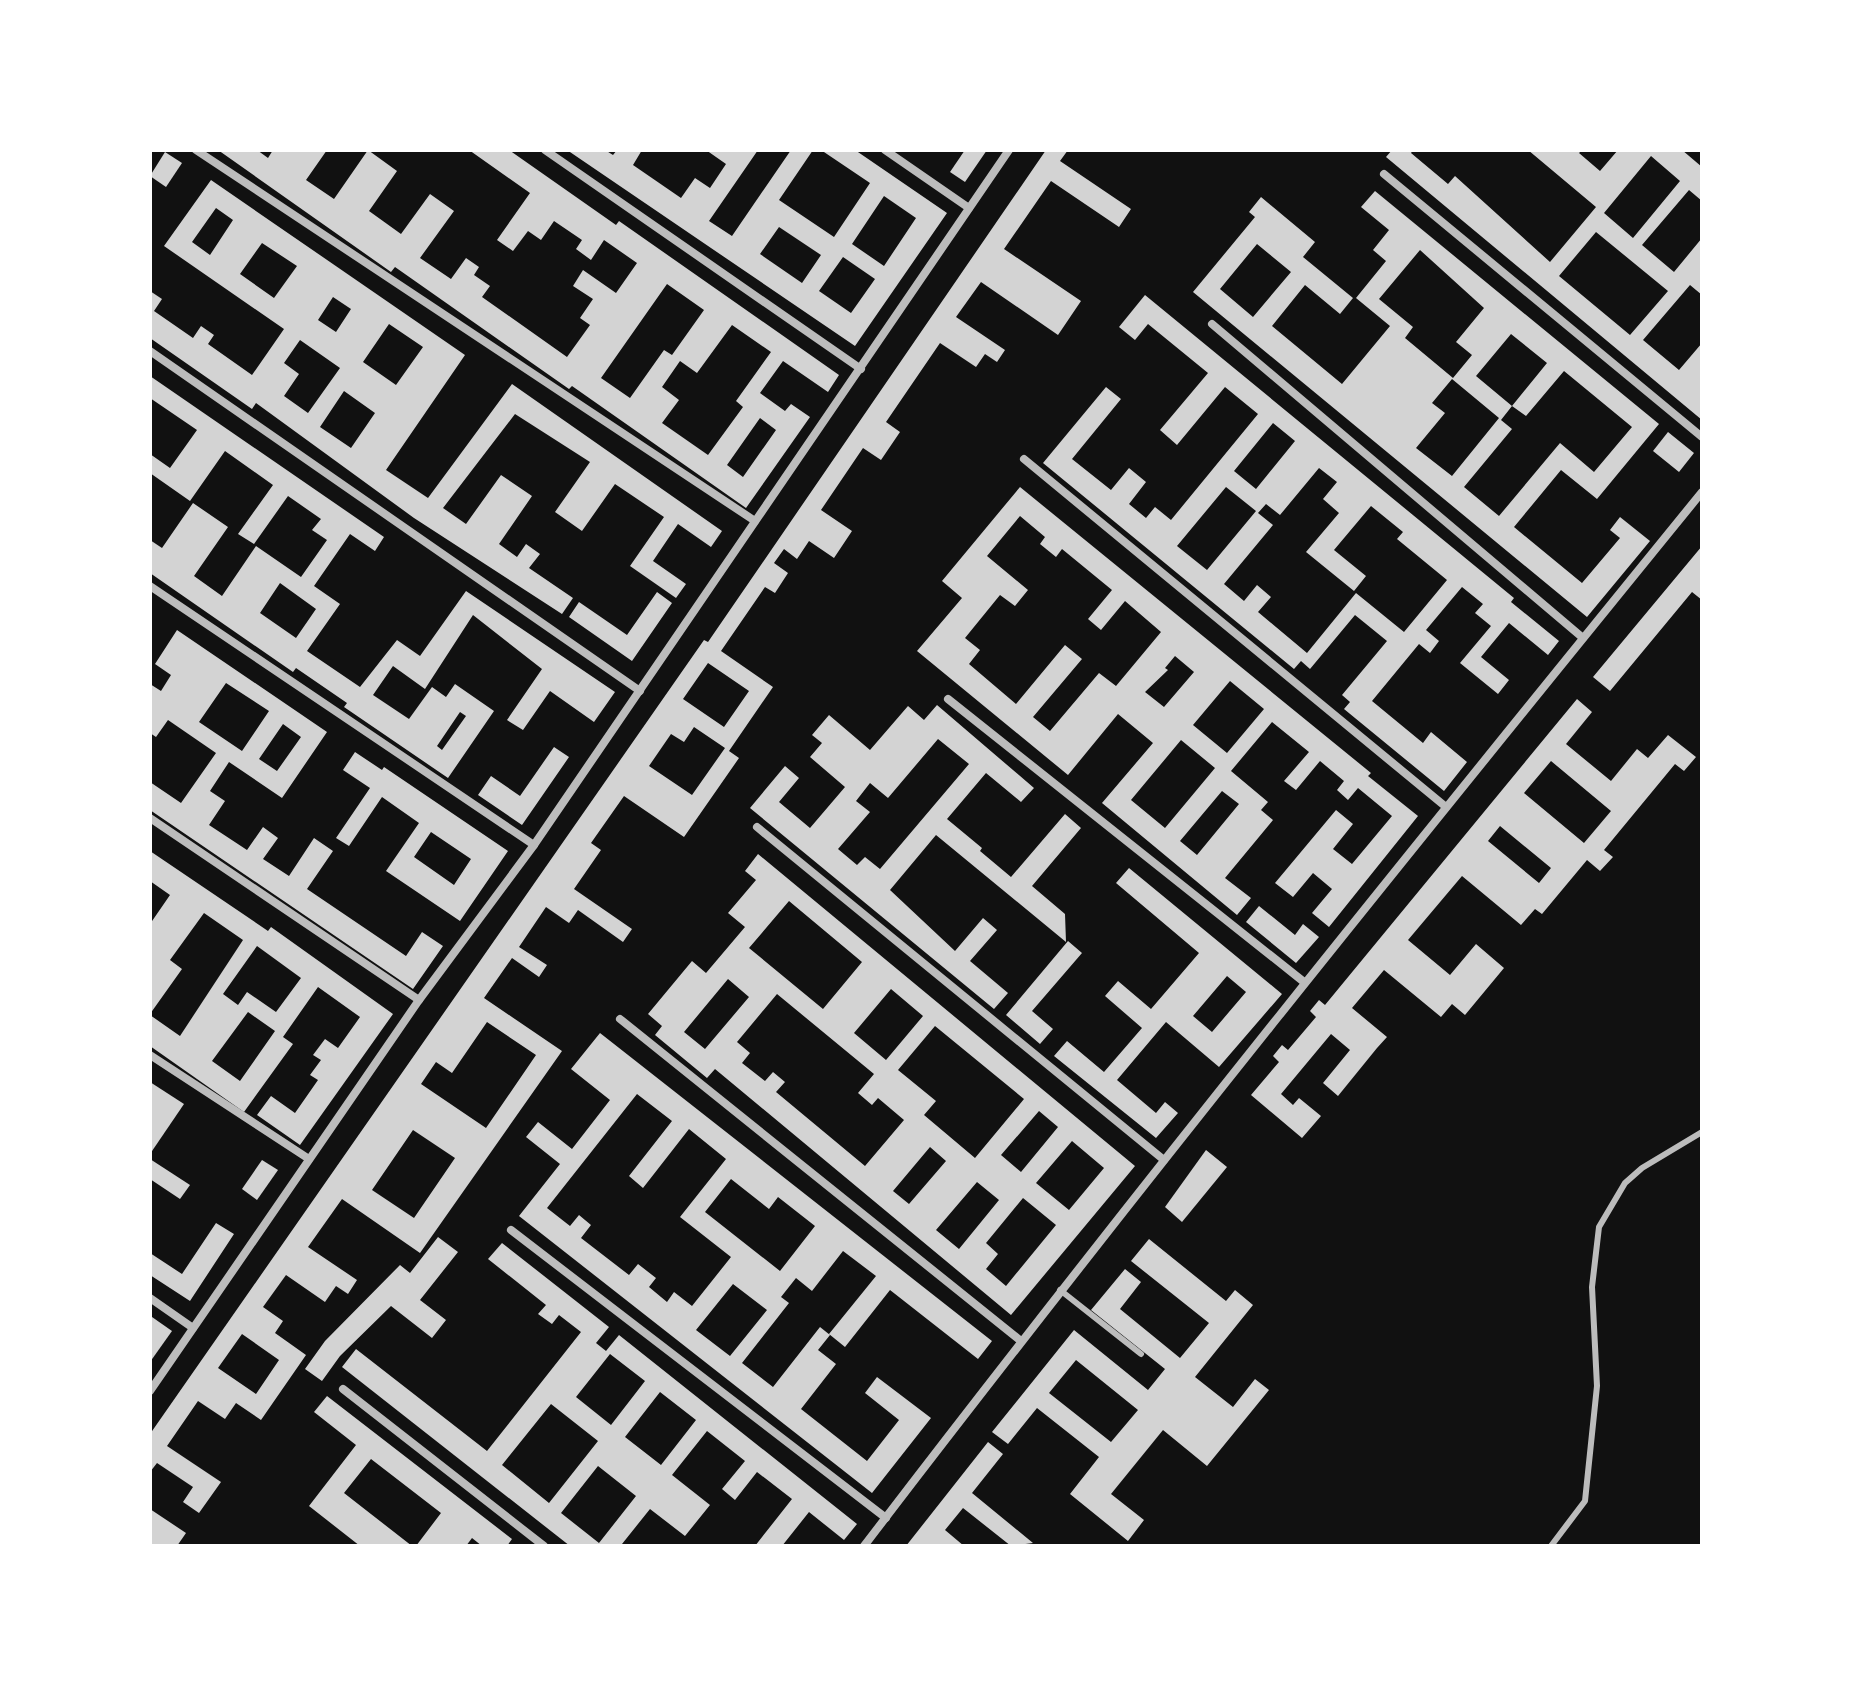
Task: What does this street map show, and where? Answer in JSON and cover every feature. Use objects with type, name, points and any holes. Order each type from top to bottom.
[{"type":"street","points":[[196,150],[755,521]]},
{"type":"street","points":[[545,150],[861,369]]},
{"type":"street","points":[[885,150],[969,208]]},
{"type":"street","points":[[150,1391],[419,1000],[534,845],[1009,150]]},
{"type":"street","points":[[1384,174],[1702,437]]},
{"type":"street","points":[[1212,324],[1583,638]]},
{"type":"street","points":[[150,351],[640,691]]},
{"type":"street","points":[[1024,459],[1446,807]]},
{"type":"street","points":[[864,1546],[1060,1290],[1304,982],[1702,492]]},
{"type":"street","points":[[150,586],[534,845]]},
{"type":"street","points":[[948,699],[1304,982]]},
{"type":"street","points":[[150,818],[419,1000]]},
{"type":"street","points":[[757,827],[1164,1160]]},
{"type":"street","points":[[620,1019],[1021,1341]]},
{"type":"street","points":[[150,1055],[309,1159]]},
{"type":"street","points":[[511,1230],[886,1518]]},
{"type":"street","points":[[150,1298],[193,1328]]},
{"type":"street","points":[[343,1389],[544,1546]]},
{"type":"lane","points":[[1551,1546],[1585,1501],[1597,1386],[1592,1287],[1599,1227],[1625,1183],[1642,1168],[1702,1132]]},
{"type":"lane","points":[[1060,1290],[1141,1354]]},
{"type":"building","points":[[218,150],[257,150],[268,158],[273,150],[327,150],[306,180],[334,199],[368,150],[397,171],[369,211],[401,234],[430,194],[454,211],[420,258],[451,279],[466,258],[479,267],[474,275],[490,286],[482,297],[567,357],[590,325],[580,318],[593,299],[573,286],[583,270],[616,293],[637,263],[604,240],[591,260],[576,249],[582,240],[554,221],[541,240],[528,231],[513,251],[497,240],[530,193],[469,150],[509,150],[616,225],[619,221],[839,375],[828,392],[783,361],[760,393],[785,411],[791,404],[810,417],[746,508],[395,267],[391,272]],"holes":[[[667,284],[704,310],[672,355],[664,350],[630,398],[601,378]],[[732,325],[771,352],[736,401],[743,407],[708,455],[662,423],[679,400],[662,387],[680,361],[697,373]],[[760,418],[776,430],[743,477],[727,465]]]},
{"type":"building","points":[[567,150],[605,150],[613,155],[617,150],[642,150],[633,165],[681,198],[695,178],[710,188],[726,164],[706,150],[758,150],[709,221],[732,236],[791,150],[813,150],[779,200],[834,237],[870,183],[821,150],[855,150],[947,213],[855,346]],"holes":[[[884,196],[916,218],[884,266],[852,244]],[[779,227],[821,255],[802,283],[760,254]],[[843,257],[875,279],[851,313],[819,291]]]},
{"type":"building","points":[[965,150],[987,150],[965,182],[950,172]]},
{"type":"building","points":[[1046,150],[1068,150],[1060,161],[1131,209],[1119,227],[1051,181],[1004,249],[1081,301],[1058,335],[981,282],[956,317],[1005,350],[997,362],[985,354],[976,367],[940,343],[886,422],[900,432],[881,460],[863,448],[821,510],[852,531],[834,558],[809,541],[797,559],[784,549],[774,563],[788,573],[775,593],[765,587],[721,651],[773,687],[729,751],[739,758],[684,837],[624,796],[591,843],[601,850],[574,889],[632,929],[623,942],[578,910],[569,923],[546,907],[519,947],[547,965],[539,977],[512,958],[484,998],[562,1051],[420,1253],[342,1199],[308,1247],[357,1280],[348,1294],[336,1286],[325,1302],[286,1275],[263,1307],[283,1321],[275,1333],[306,1355],[261,1420],[236,1403],[225,1419],[198,1401],[167,1446],[221,1482],[199,1513],[183,1502],[193,1487],[157,1463],[150,1472],[150,1434],[704,640],[708,642]],"holes":[[[708,663],[749,691],[724,727],[683,699]],[[694,727],[725,748],[692,795],[649,766],[671,734],[684,742]],[[487,1022],[536,1055],[486,1128],[421,1084],[436,1062],[452,1073]],[[413,1130],[455,1158],[414,1218],[372,1190]],[[242,1334],[279,1360],[256,1394],[218,1368]]]},
{"type":"building","points":[[1392,150],[1413,150],[1411,153],[1448,184],[1455,176],[1550,262],[1596,207],[1528,150],[1582,150],[1579,153],[1600,171],[1618,150],[1682,150],[1702,167],[1702,201],[1689,190],[1642,245],[1674,272],[1702,238],[1702,295],[1690,285],[1643,340],[1679,370],[1702,343],[1702,420],[1386,157]],"holes":[[[1651,156],[1680,181],[1633,238],[1604,213]],[[1596,232],[1668,291],[1630,335],[1559,276]]]},
{"type":"building","points":[[165,152],[182,163],[166,187],[150,176]]},
{"type":"building","points":[[211,180],[465,355],[386,470],[428,498],[512,384],[722,531],[711,547],[678,524],[653,561],[686,584],[676,598],[630,566],[664,517],[615,484],[582,531],[555,512],[590,462],[515,414],[443,508],[466,524],[501,475],[532,496],[499,544],[517,557],[526,544],[540,554],[529,568],[573,598],[562,614],[414,518],[256,403],[252,409],[150,338],[150,291],[162,299],[154,311],[193,338],[201,326],[214,335],[208,344],[252,375],[284,329],[164,246]],"holes":[[[216,208],[233,220],[210,255],[192,242]],[[262,243],[297,266],[274,298],[240,274]],[[333,297],[351,309],[336,332],[318,320]],[[389,324],[423,347],[396,385],[363,362]],[[300,340],[340,368],[308,413],[284,396],[299,374],[284,363]],[[344,391],[375,413],[351,448],[320,427]]]},
{"type":"building","points":[[1375,191],[1659,424],[1597,499],[1561,470],[1514,527],[1582,583],[1620,538],[1610,530],[1620,517],[1650,541],[1587,617],[1193,292],[1255,217],[1249,212],[1261,197],[1315,242],[1303,257],[1353,298],[1340,314],[1305,285],[1272,326],[1342,384],[1390,326],[1356,298],[1386,261],[1373,250],[1389,230],[1361,207]],"holes":[[[1257,244],[1291,272],[1253,317],[1220,289]],[[1420,250],[1484,308],[1456,342],[1472,355],[1453,378],[1405,338],[1413,327],[1379,299]],[[1511,334],[1547,363],[1512,406],[1476,376]],[[1564,371],[1632,427],[1594,472],[1560,443],[1499,516],[1464,487],[1512,429],[1501,420],[1512,406],[1526,416]],[[1452,379],[1499,418],[1452,476],[1416,448],[1445,413],[1432,403]]]},
{"type":"building","points":[[1145,295],[1514,598],[1511,602],[1559,641],[1548,655],[1509,623],[1481,657],[1509,680],[1498,694],[1460,663],[1491,626],[1475,613],[1483,604],[1462,587],[1426,630],[1439,641],[1430,653],[1419,644],[1372,701],[1423,743],[1431,732],[1467,762],[1444,791],[1344,709],[1350,702],[1342,695],[1387,641],[1355,615],[1310,669],[1301,661],[1294,669],[1043,463],[1106,387],[1121,399],[1072,459],[1111,490],[1129,468],[1146,482],[1129,504],[1146,518],[1155,507],[1171,520],[1258,414],[1225,387],[1177,445],[1160,430],[1208,373],[1148,324],[1135,340],[1119,327]],"holes":[[[1273,423],[1295,441],[1256,489],[1234,471]],[[1319,468],[1337,482],[1323,499],[1339,513],[1306,552],[1354,591],[1366,576],[1334,550],[1371,506],[1403,532],[1397,539],[1447,580],[1404,632],[1356,593],[1307,653],[1258,612],[1271,597],[1257,585],[1244,601],[1224,584],[1273,525],[1258,513],[1266,504],[1280,515]],[[1226,487],[1256,511],[1207,570],[1177,546]]]},
{"type":"building","points":[[150,376],[384,537],[375,551],[350,534],[314,586],[340,604],[307,651],[360,687],[397,640],[420,656],[466,591],[615,692],[594,722],[550,691],[523,730],[507,720],[542,669],[473,615],[425,689],[393,666],[373,695],[409,719],[432,687],[446,697],[455,684],[494,711],[448,778],[344,707],[347,703],[296,668],[293,672],[150,573],[150,540],[162,548],[193,503],[228,527],[194,576],[222,596],[256,546],[301,577],[327,540],[312,530],[321,519],[288,496],[254,544],[238,534],[273,485],[225,451],[190,501],[150,473],[150,454],[170,468],[197,430],[150,398]],"holes":[[[280,583],[316,609],[296,638],[260,613]],[[460,712],[466,716],[442,750],[437,746]]]},
{"type":"building","points":[[1668,432],[1694,453],[1679,472],[1653,451]]},
{"type":"building","points":[[1020,487],[1371,773],[1368,776],[1418,816],[1329,927],[1312,913],[1332,889],[1313,873],[1293,897],[1275,883],[1336,810],[1353,824],[1333,849],[1352,864],[1392,816],[1358,788],[1348,800],[1337,790],[1344,781],[1320,761],[1296,790],[1284,781],[1309,752],[1272,722],[1231,771],[1268,802],[1261,810],[1273,820],[1225,878],[1251,898],[1237,915],[1102,803],[1153,743],[1118,714],[1068,775],[917,651],[962,598],[942,581]],"holes":[[[1020,516],[1045,537],[1040,544],[1056,557],[1062,549],[1112,590],[1088,619],[1101,630],[1125,601],[1161,632],[1116,686],[1099,673],[1050,731],[1033,717],[1082,659],[1065,645],[1016,704],[969,664],[980,650],[965,638],[1000,595],[1015,606],[1028,590],[987,556]],[[1175,656],[1194,672],[1164,707],[1145,692],[1168,670],[1165,668]],[[1230,681],[1264,709],[1227,753],[1193,725]],[[1181,740],[1215,768],[1165,828],[1131,800]],[[1222,791],[1239,804],[1197,855],[1180,841]]]},
{"type":"building","points":[[1702,546],[1702,600],[1692,592],[1610,691],[1593,677]]},
{"type":"building","points":[[657,592],[672,603],[632,661],[569,617],[579,602],[627,635]]},
{"type":"building","points":[[177,630],[327,732],[282,798],[229,762],[210,791],[225,801],[209,825],[247,850],[263,827],[278,838],[263,859],[289,876],[314,838],[333,851],[307,889],[406,956],[422,932],[443,946],[413,989],[150,810],[150,782],[181,803],[216,753],[168,720],[156,737],[150,733],[150,684],[161,691],[171,675],[155,664]],"holes":[[[226,683],[269,711],[242,751],[199,722]],[[283,724],[301,737],[277,771],[259,759]]]},
{"type":"building","points":[[1577,699],[1592,712],[1566,744],[1611,781],[1637,749],[1648,758],[1668,735],[1696,757],[1684,771],[1675,764],[1604,850],[1613,857],[1600,871],[1587,860],[1542,914],[1535,909],[1521,925],[1462,876],[1408,940],[1450,975],[1476,944],[1504,968],[1465,1015],[1452,1004],[1441,1017],[1384,970],[1352,1008],[1387,1037],[1338,1096],[1323,1083],[1350,1050],[1331,1034],[1281,1094],[1293,1105],[1299,1098],[1321,1116],[1302,1138],[1251,1095],[1279,1062],[1273,1056],[1282,1045],[1288,1050],[1316,1017],[1310,1011],[1319,1000],[1325,1005]],"holes":[[[1551,761],[1611,811],[1584,843],[1524,793]],[[1500,826],[1551,868],[1539,883],[1488,841]]]},
{"type":"building","points":[[937,705],[1034,788],[1021,802],[986,773],[947,819],[1011,877],[1065,814],[1081,828],[1032,886],[1065,914],[1066,942],[936,835],[890,890],[955,951],[983,918],[997,930],[970,961],[1008,993],[994,1009],[750,808],[785,766],[799,778],[779,802],[810,828],[845,787],[810,757],[822,743],[812,735],[829,715],[870,750],[908,706],[924,720]],"holes":[[[938,739],[969,764],[880,869],[865,857],[857,865],[838,849],[870,812],[856,801],[870,783],[888,798]]]},
{"type":"building","points":[[554,747],[569,757],[522,825],[478,795],[491,776],[520,796]]},
{"type":"building","points":[[355,752],[382,770],[384,767],[508,851],[460,921],[386,871],[419,823],[382,797],[349,846],[336,838],[370,788],[343,770]],"holes":[[[431,832],[471,859],[454,885],[414,857]]]},
{"type":"building","points":[[150,851],[268,931],[271,927],[393,1014],[300,1145],[257,1115],[271,1096],[295,1113],[318,1080],[310,1075],[321,1060],[313,1055],[325,1039],[338,1048],[360,1017],[318,987],[283,1037],[293,1044],[244,1112],[150,1046],[150,1015],[180,1036],[243,940],[204,913],[170,960],[182,969],[150,1014],[150,924],[170,895],[150,881]],"holes":[[[257,946],[301,978],[276,1012],[247,992],[238,1005],[223,994]],[[248,1012],[275,1031],[240,1081],[212,1061]]]},
{"type":"building","points":[[758,854],[1135,1166],[1011,1315],[715,1069],[707,1078],[655,1035],[662,1026],[648,1014],[692,961],[706,973],[745,927],[728,913],[756,880],[745,871]],"holes":[[[789,901],[862,962],[823,1009],[749,948]],[[728,979],[749,997],[705,1049],[684,1032]],[[891,989],[923,1016],[886,1060],[854,1033]],[[777,994],[874,1074],[858,1093],[872,1105],[878,1098],[904,1120],[865,1166],[776,1092],[785,1082],[773,1072],[765,1081],[742,1063],[750,1053],[737,1042]],[[935,1026],[1024,1099],[975,1158],[924,1115],[936,1101],[898,1070]],[[1039,1111],[1058,1127],[1021,1172],[1001,1155]],[[1072,1141],[1104,1168],[1069,1210],[1036,1183]],[[930,1147],[946,1161],[909,1204],[893,1191]],[[977,1182],[999,1200],[959,1249],[936,1230]],[[1023,1198],[1056,1225],[1006,1286],[986,1269],[998,1254],[986,1243]]]},
{"type":"building","points":[[1129,868],[1282,994],[1219,1067],[1166,1022],[1117,1080],[1156,1113],[1165,1102],[1178,1113],[1156,1138],[1054,1056],[1067,1041],[1104,1072],[1142,1028],[1105,996],[1118,981],[1151,1009],[1199,953],[1116,883]],"holes":[[[1227,976],[1246,992],[1212,1032],[1193,1016]]]},
{"type":"building","points":[[1259,906],[1295,935],[1303,924],[1319,937],[1296,963],[1246,922]]},
{"type":"building","points":[[1068,941],[1082,953],[1032,1011],[1053,1029],[1040,1044],[1006,1015]]},
{"type":"building","points":[[600,1033],[992,1341],[978,1359],[890,1290],[845,1347],[829,1334],[876,1276],[843,1251],[812,1291],[796,1278],[781,1297],[789,1303],[742,1363],[773,1387],[820,1327],[830,1335],[818,1350],[836,1364],[801,1409],[867,1461],[899,1420],[865,1393],[877,1377],[931,1418],[872,1493],[519,1216],[560,1164],[526,1137],[538,1122],[572,1149],[610,1100],[571,1069]],"holes":[[[637,1094],[672,1121],[629,1176],[643,1188],[689,1129],[726,1159],[680,1217],[731,1257],[692,1306],[674,1292],[667,1302],[649,1287],[656,1278],[638,1264],[629,1275],[581,1238],[591,1225],[579,1215],[570,1226],[547,1208]],[[731,1179],[769,1209],[778,1197],[815,1226],[780,1271],[705,1212]],[[733,1284],[767,1310],[730,1356],[696,1330]]]},
{"type":"building","points":[[150,1082],[184,1104],[150,1154]]},
{"type":"building","points":[[1206,1150],[1227,1167],[1182,1222],[1165,1207]]},
{"type":"building","points":[[150,1159],[190,1185],[180,1199],[150,1179]]},
{"type":"building","points":[[262,1160],[278,1170],[257,1200],[242,1189]]},
{"type":"building","points":[[216,1223],[234,1234],[190,1301],[150,1275],[150,1253],[182,1274]]},
{"type":"building","points":[[438,1237],[458,1252],[420,1300],[446,1320],[432,1338],[391,1306],[340,1356],[322,1381],[305,1369],[325,1341],[400,1265],[410,1273]]},
{"type":"building","points":[[1149,1239],[1226,1301],[1235,1290],[1253,1305],[1195,1377],[1233,1407],[1255,1379],[1269,1390],[1207,1466],[1163,1430],[1111,1494],[1144,1520],[1128,1541],[1070,1494],[1099,1457],[1037,1408],[1008,1444],[992,1432],[1074,1330],[1148,1390],[1165,1369],[1091,1310],[1125,1269],[1141,1282],[1120,1309],[1180,1358],[1209,1323],[1131,1261]],"holes":[[[1076,1360],[1138,1410],[1111,1442],[1049,1393]]]},
{"type":"building","points":[[502,1243],[609,1327],[596,1343],[606,1351],[619,1335],[857,1524],[844,1540],[809,1512],[782,1546],[755,1546],[792,1499],[757,1472],[735,1500],[722,1489],[745,1461],[707,1431],[672,1475],[710,1505],[685,1536],[650,1509],[622,1544],[625,1546],[570,1546],[342,1367],[356,1349],[487,1451],[581,1332],[559,1315],[552,1324],[538,1314],[546,1305],[488,1259]],"holes":[[[610,1354],[645,1381],[611,1425],[576,1397]],[[660,1392],[696,1420],[661,1465],[625,1437]],[[551,1404],[598,1441],[549,1503],[502,1465]],[[598,1466],[636,1496],[599,1543],[561,1513]]]},
{"type":"building","points":[[152,1317],[172,1331],[150,1362],[150,1320]]},
{"type":"building","points":[[327,1396],[512,1539],[507,1546],[482,1546],[472,1538],[466,1546],[416,1546],[441,1513],[371,1459],[344,1493],[412,1546],[360,1546],[309,1506],[356,1445],[314,1412]]},
{"type":"building","points":[[988,1442],[1003,1454],[972,1493],[1033,1543],[1011,1546],[963,1508],[945,1530],[964,1546],[906,1546]]},
{"type":"building","points":[[150,1509],[186,1533],[177,1546],[150,1546]]}]
